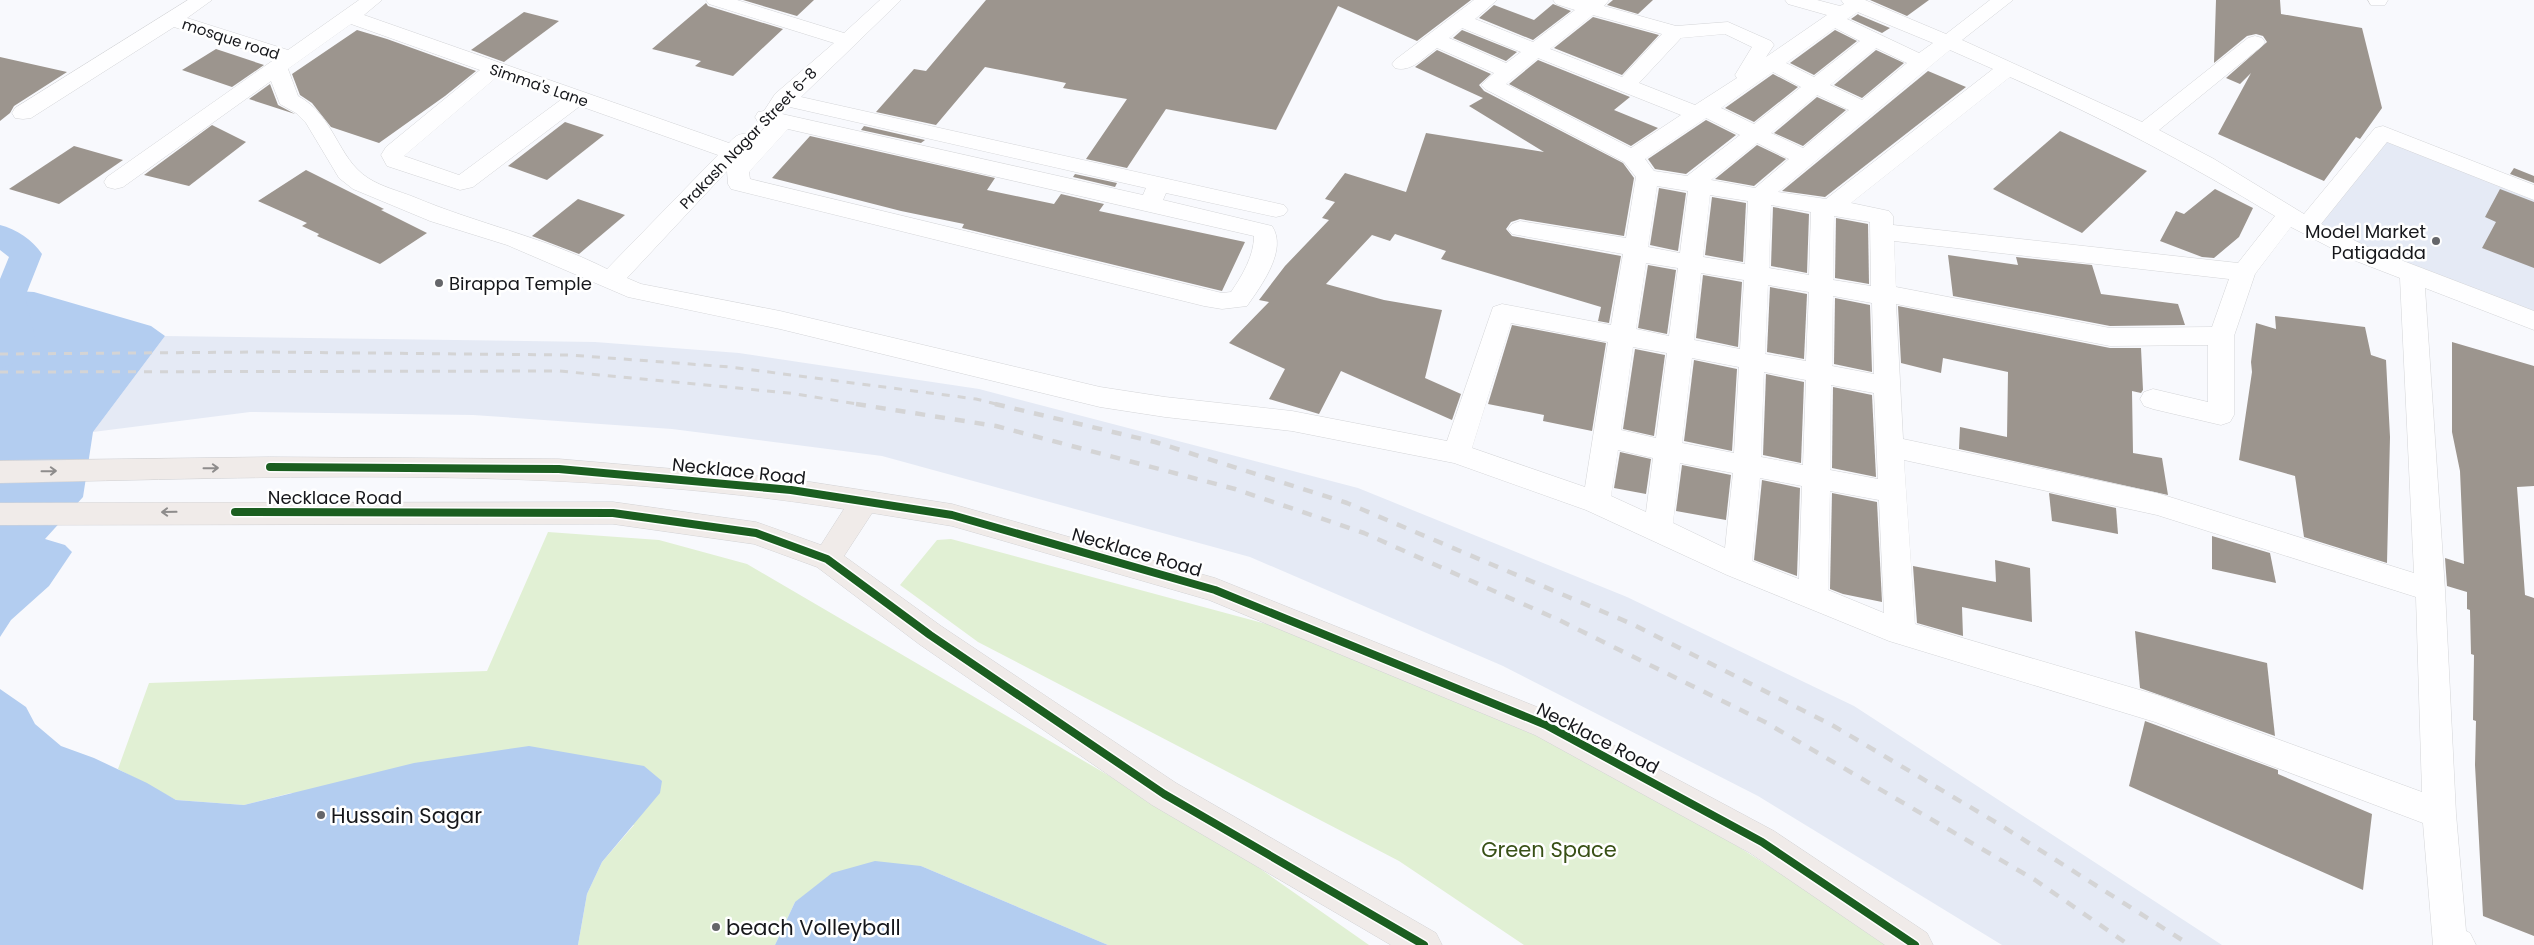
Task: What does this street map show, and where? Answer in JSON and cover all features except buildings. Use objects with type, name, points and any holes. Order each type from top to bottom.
[{"type":"main road","name":"Necklace Road","points":[[0,472],[270,467],[559,468],[791,490],[952,516],[1215,590],[1546,725],[1762,842],[1915,945]]},
{"type":"main road","points":[[827,559],[864,502]]},
{"type":"main road","name":"Necklace Road","points":[[0,514],[235,512],[613,513],[756,533],[827,559],[930,635],[1164,794],[1424,945]]},
{"type":"street","points":[[115,182],[372,0]]},
{"type":"street","points":[[716,0],[846,40]]},
{"type":"street","name":"Prakash Nagar Street 6-8","points":[[610,281],[732,152],[778,113],[846,40],[890,0]]},
{"type":"street","points":[[1402,64],[1437,40],[1487,0]]},
{"type":"street","points":[[1563,0],[1595,4],[1675,32],[1728,28],[1764,45],[1738,87]]},
{"type":"street","points":[[1795,0],[1846,9],[1949,42],[2144,131],[2206,164],[2297,220],[2364,255],[2534,321]]},
{"type":"street","points":[[1737,567],[1747,466],[1754,360],[1760,195],[1921,62],[2003,0]]},
{"type":"street","points":[[1595,4],[1492,85],[1632,156],[1647,177],[1596,502]]},
{"type":"street","points":[[23,113],[187,6]]},
{"type":"street","name":"mosque road","points":[[187,6],[283,62]]},
{"type":"street","points":[[1846,9],[1874,40],[1921,62]]},
{"type":"street","points":[[1632,156],[1738,87],[1846,9]]},
{"type":"street","name":"Simma's Lane","points":[[347,16],[732,152]]},
{"type":"street","points":[[1462,20],[1627,84],[1700,110],[1757,134],[1804,158]]},
{"type":"street","points":[[1627,84],[1675,32]]},
{"type":"street","points":[[1437,40],[1508,72]]},
{"type":"street","points":[[1658,529],[1670,451],[1682,346],[1691,263],[1696,185],[1874,40]]},
{"type":"street","points":[[2144,131],[2255,42]]},
{"type":"street","points":[[283,62],[288,99],[304,108],[315,120],[347,173],[362,184],[438,216],[515,240],[566,259],[610,281],[637,291],[780,320],[998,374],[1100,397],[1165,407],[1292,421],[1456,453],[1596,502],[1737,567],[1900,632],[2157,709],[2439,814]]},
{"type":"street","points":[[1771,63],[1864,109]]},
{"type":"street","points":[[1813,596],[1820,286],[1826,207],[2008,68]]},
{"type":"street","points":[[494,69],[394,152],[392,155],[395,161],[460,183],[465,182],[577,98]]},
{"type":"street","points":[[1155,194],[1264,231],[1266,234],[1264,248],[1257,268],[1238,300],[1222,301],[1204,298],[739,184],[738,172],[778,113],[1155,194],[1276,210]]},
{"type":"street","points":[[2153,399],[2221,416],[2221,336],[2244,272],[2383,133],[2534,194]]},
{"type":"street","points":[[1647,177],[1881,216],[1889,446],[1900,632]]},
{"type":"street","points":[[1520,229],[1636,250],[1691,263],[1756,275],[1885,295],[2110,337],[2221,336]]},
{"type":"street","points":[[1882,232],[2244,272]]},
{"type":"street","points":[[2412,275],[2430,590],[2439,814],[2449,941],[2458,945]]},
{"type":"street","points":[[1456,453],[1502,312],[1818,371],[1888,386]]},
{"type":"street","points":[[1606,436],[1670,451],[1892,492]]},
{"type":"street","points":[[1889,446],[2157,504],[2430,590]]},
{"type":"shaded area","name":"Model Market Patigadda","points":[[2386,134],[2534,196],[2534,321],[2311,227]]},
{"type":"shaded area","points":[[165,336],[595,342],[739,353],[979,389],[1358,488],[1627,597],[1854,706],[2222,945],[2002,945],[1758,796],[1503,666],[1250,557],[882,456],[672,429],[473,415],[250,412],[93,432]]},
{"type":"green space","points":[[548,532],[659,540],[747,564],[1219,840],[1369,945],[1108,945],[921,866],[795,902],[775,945],[578,945],[587,894],[602,862],[634,825],[291,793],[244,805],[176,800],[118,769],[149,683],[487,671]]},
{"type":"green space","name":"Green Space","points":[[951,539],[1274,626],[1540,737],[1723,837],[1893,945],[1524,945],[1399,861],[978,642],[900,585],[937,540]]},
{"type":"water","points":[[0,290],[34,292],[151,326],[165,336],[93,432],[83,497],[45,539],[65,545],[72,552],[49,586],[11,620],[0,637]]},
{"type":"water","name":"Hussain Sagar","points":[[0,689],[26,707],[35,724],[61,746],[94,758],[147,783],[176,800],[244,805],[414,763],[529,746],[644,766],[662,781],[660,793],[602,862],[587,894],[578,945],[0,945]]},
{"type":"water","points":[[875,861],[921,866],[1108,945],[775,945],[795,902],[832,873]]},
{"type":"waterway","points":[[0,235],[26,254],[9,297],[18,336],[0,356]]},
{"type":"railway","points":[[0,354],[261,352],[569,355],[730,367],[976,399],[1000,405]]},
{"type":"railway","points":[[0,372],[559,371],[789,393],[864,405]]},
{"type":"railway","points":[[856,404],[996,426],[1235,489],[1364,533],[1559,620],[1765,722],[2035,880],[2129,945]]},
{"type":"railway","points":[[995,404],[1155,442],[1347,503],[1632,624],[1832,725],[2002,826],[2190,945]]},
{"type":"cycle path","points":[[270,467],[559,469],[791,490],[952,515],[1215,590],[1546,725],[1762,842],[1915,945]]},
{"type":"cycle path","points":[[235,512],[613,513],[756,533],[827,559],[930,635],[1164,794],[1424,945]]},
{"type":"place","name":"Model Market Patigadda","points":[[2436,241]]},
{"type":"place","name":"Birappa Temple","points":[[439,283]]},
{"type":"place","name":"Hussain Sagar","points":[[321,815]]},
{"type":"place","name":"beach Volleyball","points":[[716,927]]}]
